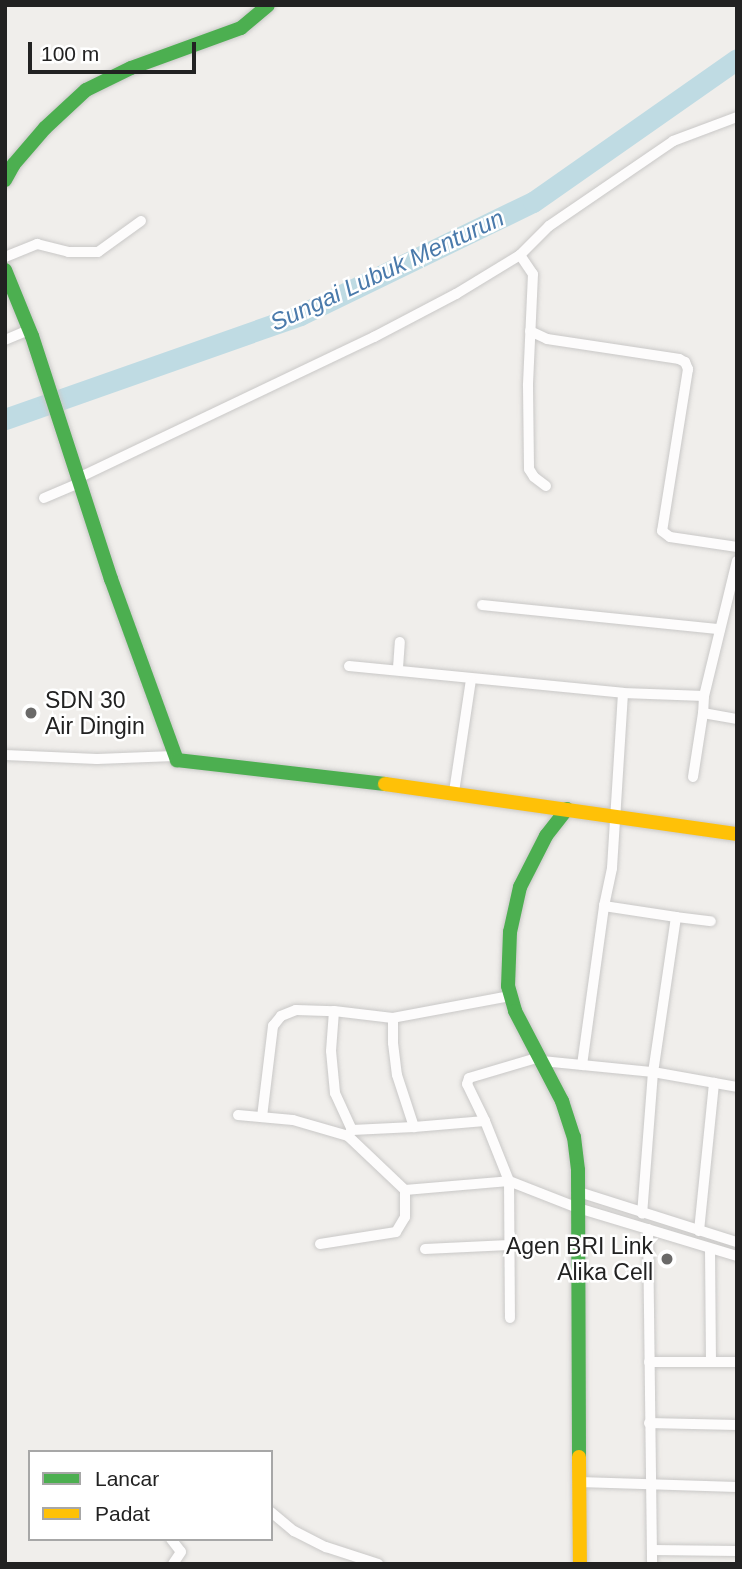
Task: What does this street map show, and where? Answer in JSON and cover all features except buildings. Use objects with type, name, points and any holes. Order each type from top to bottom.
[{"type":"street","points":[[5,180],[14,164],[45,128],[86,90],[131,68],[241,28],[268,5]]},
{"type":"street","points":[[44,498],[374,337],[456,294],[520,255],[549,226],[673,141],[737,117]]},
{"type":"street","points":[[5,257],[37,244],[68,252],[98,252],[141,220]]},
{"type":"street","points":[[520,255],[533,274],[529,468],[534,477],[546,486]]},
{"type":"street","points":[[5,270],[31,336],[174,756]]},
{"type":"street","points":[[530,331],[547,339],[685,362],[688,369],[662,531],[670,537],[737,547]]},
{"type":"street","points":[[5,340],[31,336]]},
{"type":"street","points":[[693,777],[704,696],[737,561]]},
{"type":"street","points":[[482,605],[720,629]]},
{"type":"street","points":[[398,668],[400,642]]},
{"type":"street","points":[[349,666],[398,668],[471,680],[623,693],[704,696]]},
{"type":"street","points":[[454,792],[471,680]]},
{"type":"street","points":[[582,1065],[604,906],[612,868],[623,693]]},
{"type":"street","points":[[703,713],[737,719]]},
{"type":"street","points":[[5,755],[97,759],[174,756],[183,762],[454,792],[737,834]]},
{"type":"street","points":[[567,808],[546,836],[520,887],[510,932],[510,996],[562,1101],[574,1137],[579,1192],[580,1564]]},
{"type":"street","points":[[604,906],[712,920]]},
{"type":"street","points":[[642,1214],[653,1072],[676,917]]},
{"type":"street","points":[[262,1117],[273,1026],[281,1016],[296,1010],[334,1011],[393,1018],[510,996]]},
{"type":"street","points":[[320,1244],[397,1232],[405,1217],[405,1190],[350,1133],[335,1093],[331,1051],[334,1011]]},
{"type":"street","points":[[393,1018],[397,1075],[414,1127]]},
{"type":"street","points":[[510,1318],[509,1181],[467,1084],[469,1078],[541,1059],[653,1072],[737,1087]]},
{"type":"street","points":[[699,1231],[714,1083]]},
{"type":"street","points":[[238,1115],[306,1123],[350,1133],[485,1121]]},
{"type":"street","points":[[405,1190],[509,1181],[578,1209],[737,1256]]},
{"type":"street","points":[[579,1192],[737,1242]]},
{"type":"street","points":[[648,1229],[652,1564]]},
{"type":"street","points":[[425,1250],[509,1245]]},
{"type":"street","points":[[710,1249],[711,1362]]},
{"type":"street","points":[[649,1362],[737,1362]]},
{"type":"street","points":[[649,1423],[737,1425]]},
{"type":"street","points":[[579,1482],[737,1487]]},
{"type":"street","points":[[273,1513],[294,1531],[315,1542],[378,1564]]},
{"type":"street","points":[[173,1541],[181,1552],[173,1564]]},
{"type":"street","points":[[652,1549],[737,1551]]},
{"type":"waterway","name":"Sungai Lubuk Menturun","points":[[5,419],[300,315],[533,202],[737,59]]},
{"type":"traffic: fast","points":[[5,180],[14,164],[45,128],[86,90],[131,68],[241,28],[268,5]]},
{"type":"traffic: fast","points":[[5,270],[32,336],[111,579],[177,760],[385,784]]},
{"type":"traffic: fast","points":[[567,809],[546,836],[520,887],[510,932],[508,986],[515,1011],[562,1101],[574,1137],[578,1170],[579,1457]]},
{"type":"traffic: slow","points":[[385,784],[737,834]]},
{"type":"traffic: slow","points":[[579,1457],[580,1564]]},
{"type":"place","name":"SDN 30 Air Dingin","points":[[31,713]]},
{"type":"place","name":"Agen BRI Link Alika Cell","points":[[667,1259]]}]
